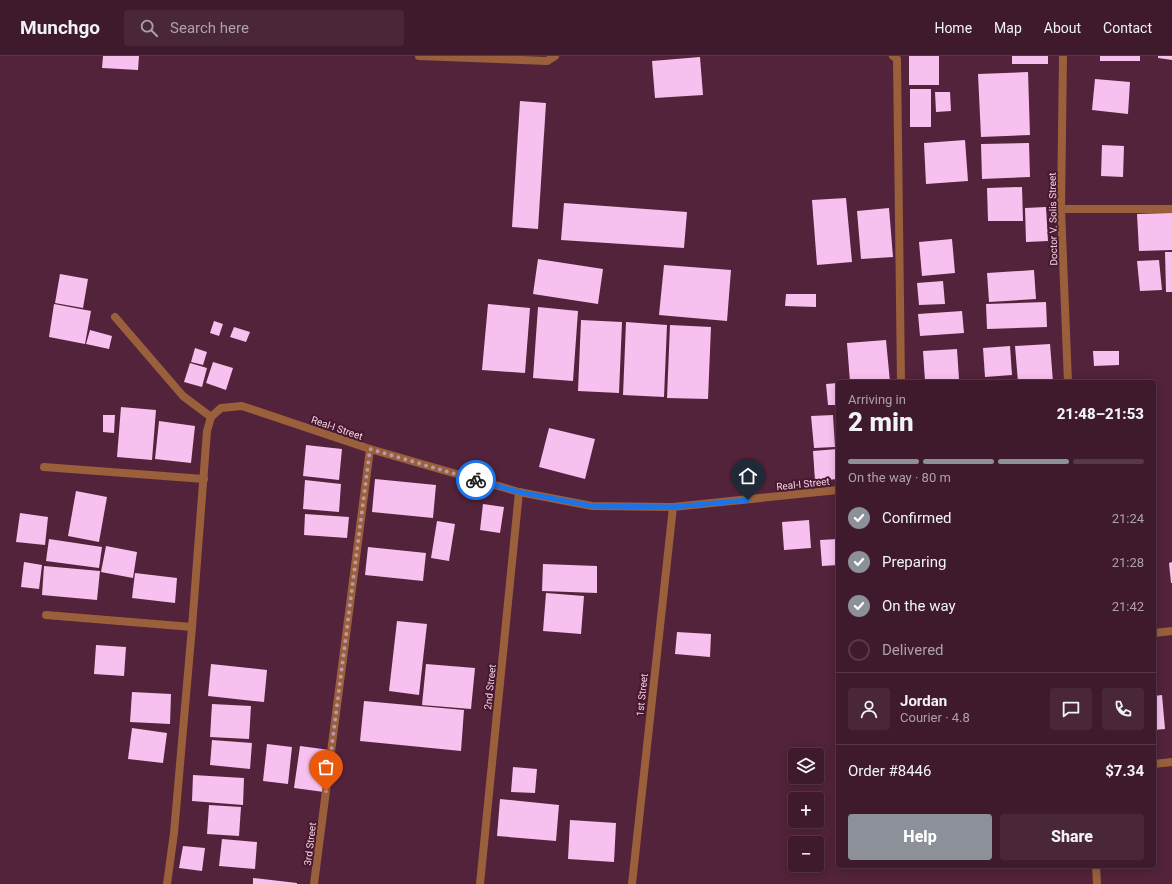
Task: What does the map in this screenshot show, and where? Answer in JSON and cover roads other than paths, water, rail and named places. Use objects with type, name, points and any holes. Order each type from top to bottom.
[{"type":"street","points":[[418,56],[547,61],[555,56]]},
{"type":"street","points":[[893,56],[897,59],[901,380]]},
{"type":"street","name":"Doctor V. Solis Street","points":[[1063,56],[1061,209],[1068,380]]},
{"type":"street","points":[[1061,209],[1172,209]]},
{"type":"street","points":[[115,317],[183,396],[211,416],[207,432],[174,833],[167,884]]},
{"type":"street","name":"Real-I Street","points":[[211,416],[221,408],[242,406],[370,449],[519,492],[592,506],[673,507],[836,490]]},
{"type":"street","name":"3rd Street","points":[[314,884],[370,449]]},
{"type":"street","points":[[44,467],[204,479]]},
{"type":"street","name":"2nd Street","points":[[480,884],[519,492]]},
{"type":"street","name":"1st Street","points":[[632,884],[673,507]]},
{"type":"street","points":[[46,615],[192,627]]},
{"type":"street","points":[[1156,633],[1172,631]]},
{"type":"street","points":[[1156,764],[1172,762]]},
{"type":"street","points":[[1096,868],[1097,884]]}]
